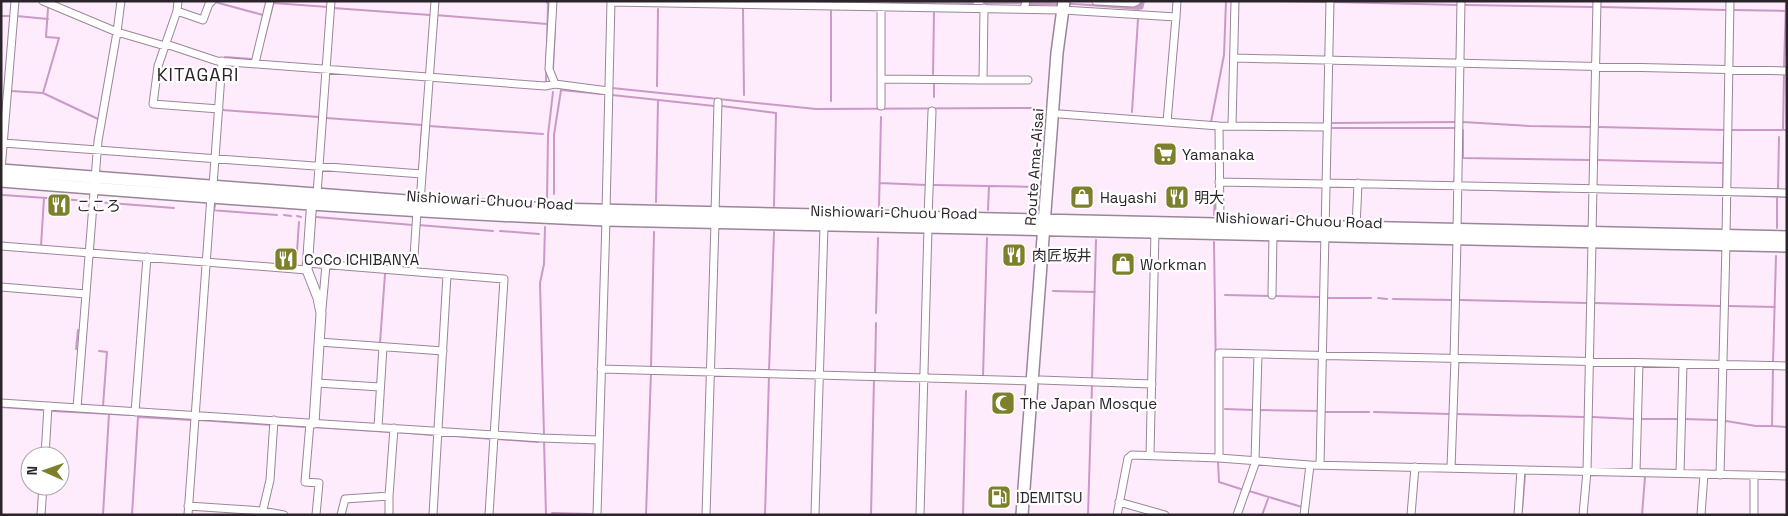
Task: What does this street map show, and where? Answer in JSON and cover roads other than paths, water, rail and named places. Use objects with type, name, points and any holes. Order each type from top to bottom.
[{"type":"main road","name":"Route Ama-Aisai","points":[[1048,225],[1060,114],[1068,5]]},
{"type":"main road","name":"Route Ama-Aisai","points":[[1029,515],[1058,53],[1068,5]]},
{"type":"main road","name":"Nishiowari-Chuou Road","points":[[1,180],[94,182],[418,206],[551,209],[606,215],[1048,225],[1220,224],[1325,232],[1356,228],[1457,234]]},
{"type":"main road","name":"Nishiowari-Chuou Road","points":[[715,218],[824,226],[928,223]]},
{"type":"main road","name":"Nishiowari-Chuou Road","points":[[1048,225],[1155,231],[1273,234],[1325,232],[1726,240],[1787,237]]},
{"type":"main road","name":"Nishiowari-Chuou Road","points":[[1726,240],[1787,246]]},
{"type":"main road","name":"Route Ama-Aisai","points":[[1022,515],[1036,381]]},
{"type":"street","points":[[1,180],[15,1]]},
{"type":"street","points":[[43,1],[118,32],[222,61],[429,78],[545,86],[555,84],[608,91]]},
{"type":"street","points":[[77,408],[97,150],[118,32],[121,1]]},
{"type":"street","points":[[178,1],[177,12],[158,66],[153,104],[219,109]]},
{"type":"street","points":[[177,12],[203,20],[212,1]]},
{"type":"street","points":[[255,63],[270,1]]},
{"type":"street","points":[[321,313],[307,266],[313,197],[318,167],[331,1]]},
{"type":"street","points":[[413,271],[434,1]]},
{"type":"street","points":[[553,1],[549,69],[555,84]]},
{"type":"street","points":[[1024,9],[1026,1]]},
{"type":"street","points":[[1096,1],[1133,3],[1137,1]]},
{"type":"street","points":[[1167,122],[1177,1]]},
{"type":"street","points":[[1232,126],[1235,1]]},
{"type":"street","points":[[1320,465],[1330,1]]},
{"type":"street","points":[[1452,468],[1461,1]]},
{"type":"street","points":[[1583,515],[1587,471],[1597,1]]},
{"type":"street","points":[[1720,475],[1730,1]]},
{"type":"street","points":[[597,515],[610,2],[980,6],[1024,9],[1068,5],[1176,17]]},
{"type":"street","points":[[880,5],[881,106]]},
{"type":"street","points":[[980,6],[983,80]]},
{"type":"street","points":[[1,53],[11,54]]},
{"type":"street","points":[[1234,58],[1787,72]]},
{"type":"street","points":[[188,515],[222,61]]},
{"type":"street","points":[[882,79],[1028,80]]},
{"type":"street","points":[[706,515],[718,102]]},
{"type":"street","points":[[920,515],[932,111]]},
{"type":"street","points":[[1060,114],[1219,126],[1326,127]]},
{"type":"street","points":[[1219,126],[1220,224]]},
{"type":"street","points":[[4,143],[422,174]]},
{"type":"street","points":[[1219,182],[1787,193]]},
{"type":"street","points":[[1356,228],[1358,184]]},
{"type":"street","points":[[816,515],[824,226]]},
{"type":"street","points":[[1150,455],[1155,231]]},
{"type":"street","points":[[1272,295],[1273,234]]},
{"type":"street","points":[[1,246],[206,262],[326,265],[504,279],[489,515]]},
{"type":"street","points":[[136,412],[148,257]]},
{"type":"street","points":[[316,515],[319,483],[305,482],[317,383],[326,265]]},
{"type":"street","points":[[433,515],[447,274]]},
{"type":"street","points":[[1,288],[86,294]]},
{"type":"street","points":[[319,342],[442,351]]},
{"type":"street","points":[[378,427],[383,347]]},
{"type":"street","points":[[1219,458],[1219,353],[1787,366]]},
{"type":"street","points":[[1237,515],[1255,461],[1258,354]]},
{"type":"street","points":[[1636,472],[1639,363]]},
{"type":"street","points":[[1680,474],[1683,364]]},
{"type":"street","points":[[601,369],[1152,384]]},
{"type":"street","points":[[317,383],[380,387]]},
{"type":"street","points":[[1,404],[599,440]]},
{"type":"street","points":[[46,446],[48,406]]},
{"type":"street","points":[[262,513],[270,480],[274,420]]},
{"type":"street","points":[[389,515],[388,496],[394,428]]},
{"type":"street","points":[[1117,515],[1128,458],[1132,455],[1219,458],[1310,465],[1787,476]]},
{"type":"street","points":[[1304,515],[1310,465]]},
{"type":"street","points":[[1411,515],[1415,468]]},
{"type":"street","points":[[1518,515],[1522,470]]},
{"type":"street","points":[[1701,515],[1704,474]]},
{"type":"street","points":[[1754,476],[1754,515]]},
{"type":"street","points":[[41,515],[42,496]]},
{"type":"street","points":[[341,515],[345,498],[388,496]]},
{"type":"street","points":[[1120,502],[1164,515]]},
{"type":"street","points":[[188,506],[284,515]]},
{"type":"waterway","points":[[265,35],[274,1]]},
{"type":"waterway","points":[[546,1],[548,4],[546,81]]},
{"type":"waterway","points":[[1211,122],[1224,55],[1226,1]]},
{"type":"waterway","points":[[1282,1],[1327,2]]},
{"type":"waterway","points":[[1784,68],[1786,1]]},
{"type":"waterway","points":[[215,2],[263,15]]},
{"type":"waterway","points":[[890,2],[973,3]]},
{"type":"waterway","points":[[1334,2],[1458,5]]},
{"type":"waterway","points":[[273,3],[328,7]]},
{"type":"waterway","points":[[984,3],[1023,3]]},
{"type":"waterway","points":[[1465,5],[1593,7]]},
{"type":"waterway","points":[[1601,7],[1725,10]]},
{"type":"waterway","points":[[43,93],[59,38],[46,37],[48,8]]},
{"type":"waterway","points":[[333,8],[430,15]]},
{"type":"waterway","points":[[657,86],[658,9]]},
{"type":"waterway","points":[[743,9],[744,95]]},
{"type":"waterway","points":[[1734,10],[1787,11]]},
{"type":"waterway","points":[[831,11],[831,101]]},
{"type":"waterway","points":[[933,74],[934,13]]},
{"type":"waterway","points":[[435,15],[547,24]]},
{"type":"waterway","points":[[1,16],[11,16]]},
{"type":"waterway","points":[[16,16],[48,19]]},
{"type":"waterway","points":[[1132,112],[1138,19]]},
{"type":"waterway","points":[[553,69],[555,29]]},
{"type":"waterway","points":[[225,57],[251,59]]},
{"type":"waterway","points":[[1783,130],[1784,75]]},
{"type":"waterway","points":[[934,83],[934,97]]},
{"type":"waterway","points":[[612,88],[816,109],[1037,108]]},
{"type":"waterway","points":[[554,194],[554,135],[561,90],[602,94]]},
{"type":"waterway","points":[[11,91],[43,93],[98,119]]},
{"type":"waterway","points":[[547,200],[548,135],[553,92]]},
{"type":"waterway","points":[[612,95],[714,106]]},
{"type":"waterway","points":[[656,202],[658,101]]},
{"type":"waterway","points":[[722,106],[776,113],[774,206]]},
{"type":"waterway","points":[[222,110],[319,117]]},
{"type":"waterway","points":[[1077,112],[1088,113]]},
{"type":"waterway","points":[[879,207],[881,117]]},
{"type":"waterway","points":[[326,118],[422,125],[420,154]]},
{"type":"waterway","points":[[1332,123],[1456,122]]},
{"type":"waterway","points":[[1463,122],[1591,127]]},
{"type":"waterway","points":[[429,126],[543,134]]},
{"type":"waterway","points":[[1599,127],[1725,130]]},
{"type":"waterway","points":[[1332,128],[1455,128],[1456,130]]},
{"type":"waterway","points":[[1463,130],[1463,158],[1589,160]]},
{"type":"waterway","points":[[1731,130],[1787,130]]},
{"type":"waterway","points":[[1723,187],[1724,137]]},
{"type":"waterway","points":[[1778,190],[1779,137]]},
{"type":"waterway","points":[[1597,160],[1724,163]]},
{"type":"waterway","points":[[1454,183],[1455,175]]},
{"type":"waterway","points":[[880,183],[926,185]]},
{"type":"waterway","points":[[933,185],[988,186]]},
{"type":"waterway","points":[[988,210],[989,186],[1037,187]]},
{"type":"waterway","points":[[1331,187],[1355,187]]},
{"type":"waterway","points":[[1388,188],[1455,189]]},
{"type":"waterway","points":[[1461,189],[1559,192]]},
{"type":"waterway","points":[[1214,215],[1215,191]]},
{"type":"waterway","points":[[3,195],[89,201]]},
{"type":"waterway","points":[[1731,195],[1787,197]]},
{"type":"waterway","points":[[1777,196],[1777,228]]},
{"type":"waterway","points":[[42,247],[44,198]]},
{"type":"waterway","points":[[97,202],[174,208]]},
{"type":"waterway","points":[[214,210],[215,205]]},
{"type":"waterway","points":[[211,210],[277,215]]},
{"type":"waterway","points":[[284,215],[291,216]]},
{"type":"waterway","points":[[297,216],[301,217]]},
{"type":"waterway","points":[[316,217],[413,225]]},
{"type":"waterway","points":[[296,266],[299,222]]},
{"type":"waterway","points":[[418,225],[493,231]]},
{"type":"waterway","points":[[544,435],[540,283],[544,264],[545,227]]},
{"type":"waterway","points":[[500,231],[539,234]]},
{"type":"waterway","points":[[651,367],[654,232]]},
{"type":"waterway","points":[[769,371],[774,232]]},
{"type":"waterway","points":[[876,313],[878,238]]},
{"type":"waterway","points":[[967,376],[983,376],[987,238]]},
{"type":"waterway","points":[[1092,380],[1096,240]]},
{"type":"waterway","points":[[1214,242],[1216,379]]},
{"type":"waterway","points":[[1773,363],[1776,256]]},
{"type":"waterway","points":[[380,343],[385,274]]},
{"type":"waterway","points":[[1053,291],[1095,292]]},
{"type":"waterway","points":[[1225,295],[1270,296]]},
{"type":"waterway","points":[[1275,296],[1320,297]]},
{"type":"waterway","points":[[1328,298],[1371,298]]},
{"type":"waterway","points":[[1378,298],[1387,299]]},
{"type":"waterway","points":[[1393,299],[1451,300]]},
{"type":"waterway","points":[[1460,300],[1587,303]]},
{"type":"waterway","points":[[1594,303],[1721,306]]},
{"type":"waterway","points":[[1728,306],[1775,307]]},
{"type":"waterway","points":[[875,374],[876,323]]},
{"type":"waterway","points":[[76,349],[78,330]]},
{"type":"waterway","points":[[99,351],[107,352],[103,406]]},
{"type":"waterway","points":[[1773,369],[1772,426],[1787,427]]},
{"type":"waterway","points":[[646,515],[651,372]]},
{"type":"waterway","points":[[765,515],[769,376]]},
{"type":"waterway","points":[[871,515],[874,379]]},
{"type":"waterway","points":[[1088,515],[1092,385]]},
{"type":"waterway","points":[[963,515],[966,391]]},
{"type":"waterway","points":[[1,407],[43,410]]},
{"type":"waterway","points":[[1225,409],[1254,410]]},
{"type":"waterway","points":[[1258,410],[1319,411]]},
{"type":"waterway","points":[[53,411],[130,415]]},
{"type":"waterway","points":[[1325,412],[1369,412]]},
{"type":"waterway","points":[[1374,412],[1450,414]]},
{"type":"waterway","points":[[103,515],[109,414]]},
{"type":"waterway","points":[[1456,414],[1584,417]]},
{"type":"waterway","points":[[132,515],[138,417],[191,420]]},
{"type":"waterway","points":[[1592,417],[1634,419]]},
{"type":"waterway","points":[[1640,419],[1679,419]]},
{"type":"waterway","points":[[1684,419],[1717,420]]},
{"type":"waterway","points":[[198,420],[271,425]]},
{"type":"waterway","points":[[1726,421],[1756,426],[1772,426]]},
{"type":"waterway","points":[[277,425],[305,427]]},
{"type":"waterway","points":[[313,427],[390,432]]},
{"type":"waterway","points":[[397,432],[432,435]]},
{"type":"waterway","points":[[443,435],[492,439]]},
{"type":"waterway","points":[[497,439],[538,442]]},
{"type":"waterway","points":[[544,440],[546,515]]},
{"type":"waterway","points":[[1218,461],[1219,482],[1244,490]]},
{"type":"waterway","points":[[1522,511],[1525,475]]},
{"type":"waterway","points":[[1642,515],[1645,477]]},
{"type":"waterway","points":[[1249,491],[1302,507]]},
{"type":"waterway","points":[[1262,515],[1268,499]]},
{"type":"waterway","points":[[1308,509],[1308,515]]},
{"type":"waterway","points":[[552,513],[592,514]]},
{"type":"place","name":"Yamanaka","points":[[1165,154]]},
{"type":"place","name":"Hayashi","points":[[1082,197]]},
{"type":"place","name":"明大","points":[[1177,197]]},
{"type":"place","name":"こころ","points":[[59,205]]},
{"type":"place","name":"肉匠坂井","points":[[1014,255]]},
{"type":"place","name":"CoCo ICHIBANYA","points":[[286,259]]},
{"type":"place","name":"Workman","points":[[1123,264]]},
{"type":"place","name":"The Japan Mosque","points":[[1003,403]]},
{"type":"place","name":"IDEMITSU","points":[[999,497]]},
{"type":"district","name":"KITAGARI","points":[[198,74]]}]
